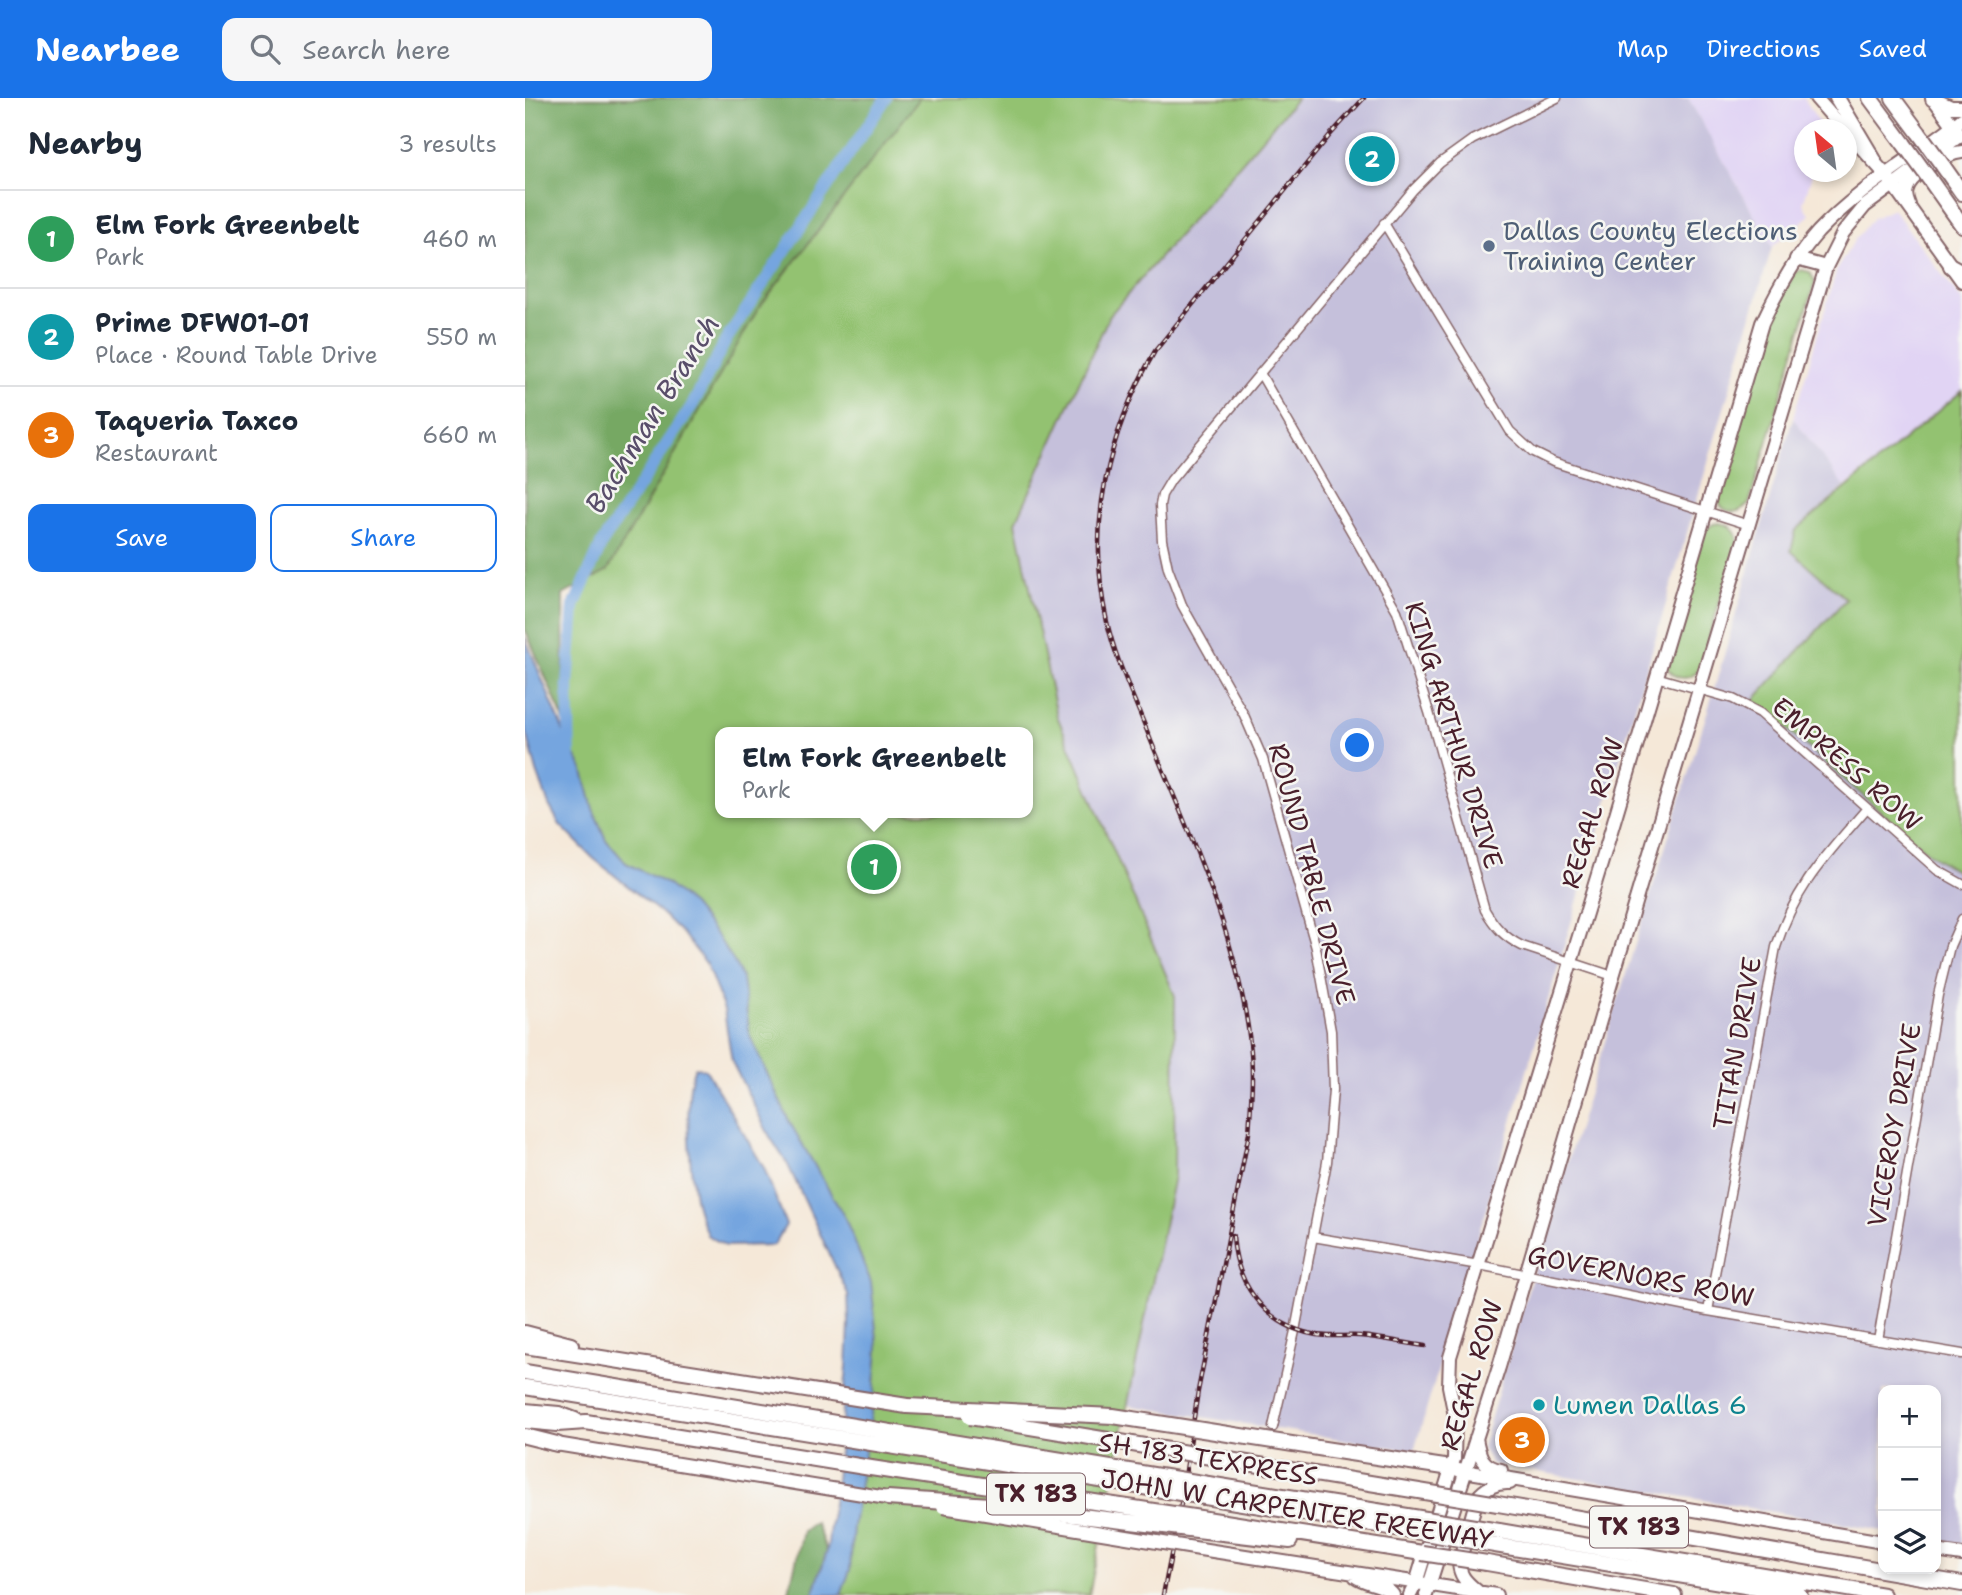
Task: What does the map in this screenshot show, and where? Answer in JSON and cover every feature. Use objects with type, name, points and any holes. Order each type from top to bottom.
[{"type":"highway","points":[[1837,98],[1874,160]]},
{"type":"highway","points":[[1870,98],[1962,225]]},
{"type":"highway","points":[[1893,98],[1962,193]]},
{"type":"highway","points":[[525,1333],[636,1362]]},
{"type":"highway","name":"TX 183","points":[[525,1346],[636,1362]]},
{"type":"highway","name":"JOHN W CARPENTER FREEWAY","points":[[636,1362],[1780,1551],[1962,1584]]},
{"type":"highway","name":"SH 183 TEXPRESS","points":[[525,1372],[1374,1518],[1883,1595]]},
{"type":"highway","name":"SH 183 TEXPRESS","points":[[525,1387],[1206,1490]]},
{"type":"highway","points":[[907,1406],[1113,1416],[1458,1469]]},
{"type":"highway","name":"TX 183","points":[[525,1411],[559,1414],[577,1421]]},
{"type":"highway","points":[[525,1421],[557,1424],[577,1421]]},
{"type":"highway","name":"JOHN W CARPENTER FREEWAY","points":[[577,1421],[1199,1524],[1342,1540],[1674,1595]]},
{"type":"highway","points":[[525,1438],[557,1444]]},
{"type":"highway","points":[[887,1498],[1199,1524]]},
{"type":"highway","name":"SH 183 TEXPRESS","points":[[1497,1538],[1800,1595]]},
{"type":"highway","points":[[1780,1551],[1878,1561]]},
{"type":"highway","points":[[1941,1571],[1962,1574]]},
{"type":"highway","points":[[1626,1587],[1641,1595]]},
{"type":"main road","points":[[1816,98],[1834,119]]},
{"type":"main road","points":[[1933,98],[1951,107],[1962,107]]},
{"type":"main road","points":[[1933,98],[1960,131]]},
{"type":"main road","name":"REGAL ROW","points":[[1458,1469],[1455,1416],[1449,1386],[1450,1357],[1606,848],[1762,323],[1796,259],[1836,215],[1960,131]]},
{"type":"main road","points":[[1857,143],[1889,179],[1956,269],[1962,281]]},
{"type":"main road","points":[[1909,206],[1906,192],[1912,179],[1949,154],[1962,152]]},
{"type":"main road","name":"REGAL ROW","points":[[1410,1595],[1424,1587],[1458,1469],[1478,1431],[1499,1367],[1613,976],[1826,267],[1853,218],[1889,179]]},
{"type":"main road","points":[[1853,218],[1875,203],[1889,198],[1895,198],[1909,206]]},
{"type":"main road","points":[[1796,259],[1826,267]]},
{"type":"main road","points":[[1455,1416],[1478,1431],[1479,1455],[1485,1464],[1493,1469],[1527,1475],[1539,1483]]},
{"type":"main road","name":"JOHN W CARPENTER FREEWAY","points":[[557,1444],[1349,1572],[1424,1587],[1496,1595]]},
{"type":"main road","points":[[1458,1469],[1878,1541]]},
{"type":"main road","points":[[1452,1595],[1473,1592],[1460,1573],[1459,1563],[1477,1498],[1488,1487],[1501,1482],[1529,1485],[1539,1483]]},
{"type":"main road","points":[[1941,1552],[1962,1555]]},
{"type":"main road","points":[[1349,1572],[1361,1581],[1384,1587],[1393,1595]]},
{"type":"street","name":"ROUND TABLE DRIVE","points":[[1273,1427],[1327,1162],[1333,1090],[1332,1031],[1322,971],[1263,759],[1240,706],[1178,596],[1165,558],[1160,505],[1167,486],[1384,223],[1440,163],[1487,132],[1557,98]]},
{"type":"street","points":[[1384,223],[1510,431],[1523,444],[1553,463],[1749,524]]},
{"type":"street","name":"KING ARTHUR DRIVE","points":[[1260,373],[1397,611],[1429,712],[1485,910],[1495,927],[1522,946],[1613,976]]},
{"type":"street","name":"EMPRESS ROW","points":[[1656,677],[1733,699],[1760,713],[1945,876],[1962,884]]},
{"type":"street","name":"TITAN DRIVE","points":[[1708,1311],[1776,947],[1785,918],[1812,871],[1867,808]]},
{"type":"street","name":"VICEROY DRIVE","points":[[1878,1340],[1938,995],[1950,946],[1962,919]]},
{"type":"street","name":"GOVERNORS ROW","points":[[1313,1237],[1479,1265],[1708,1311],[1962,1354]]},
{"type":"shaded area","points":[[1297,98],[1688,98],[1772,247],[1414,1451],[1127,1405],[1174,1176],[1175,996],[1057,716],[1016,522],[1109,316]]},
{"type":"shaded area","points":[[1688,98],[1804,98],[1817,119],[1794,119],[1794,182],[1810,182],[1803,203],[1810,215],[1772,247]]},
{"type":"shaded area","points":[[1893,209],[1962,301],[1962,391],[1845,487],[1793,418],[1837,269],[1856,238],[1873,218]]},
{"type":"shaded area","points":[[1793,418],[1845,487],[1796,530],[1846,599],[1927,852],[1962,875],[1962,1545],[1941,1541],[1941,1385],[1878,1385],[1878,1530],[1492,1464],[1482,1448],[1533,1273],[1711,700]]},
{"type":"green space","points":[[525,98],[920,98],[758,309],[608,570],[563,595],[564,721],[525,629]]},
{"type":"green space","points":[[886,98],[1297,98],[1109,316],[1016,522],[1057,716],[1175,996],[1174,1176],[1089,1595],[833,1595],[849,1504],[852,1257],[750,1055],[729,975],[586,833],[568,793],[571,749],[568,685],[574,606],[602,543]]},
{"type":"green space","points":[[1795,272],[1810,272],[1815,282],[1749,504],[1739,511],[1729,511],[1724,509],[1716,494],[1761,341]]},
{"type":"green space","points":[[1962,391],[1962,875],[1927,852],[1754,700],[1846,599],[1791,551],[1796,530]]},
{"type":"green space","points":[[1719,523],[1732,528],[1738,541],[1699,670],[1686,678],[1677,677],[1666,666],[1704,531]]},
{"type":"green space","points":[[815,1522],[827,1551],[813,1595],[788,1595],[803,1531]]},
{"type":"water","points":[[525,638],[571,749],[582,767],[593,809],[606,840],[626,863],[667,884],[692,905],[734,962],[742,979],[750,1036],[789,1121],[845,1218],[871,1282],[878,1349],[874,1396],[853,1526],[850,1570],[841,1595],[813,1595],[827,1551],[838,1462],[847,1366],[848,1294],[788,1165],[769,1135],[732,1062],[724,1010],[706,963],[682,933],[661,913],[593,858],[560,825],[549,805],[525,726]]},
{"type":"water","points":[[695,1067],[706,1070],[764,1168],[786,1225],[774,1245],[726,1246],[707,1235],[696,1203],[690,1150],[689,1095]]},
{"type":"waterway","name":"Bachman Branch","points":[[570,764],[568,685],[574,606],[602,543],[693,404],[726,340],[886,98]]},
{"type":"railway","points":[[1163,1595],[1180,1510],[1198,1391],[1249,1133],[1251,1054],[1244,1004],[1224,926],[1197,851],[1111,637],[1101,586],[1100,516],[1113,448],[1124,415],[1155,351],[1330,135],[1364,98]]},
{"type":"railway","points":[[1233,1236],[1235,1253],[1247,1285],[1256,1299],[1280,1321],[1295,1329],[1318,1335],[1360,1336],[1425,1346]]},
{"type":"place","name":"Prime DFW01-01","points":[[1372,159]]},
{"type":"place","name":"Dallas County Elections Training Center","points":[[1489,246]]},
{"type":"place","name":"Elm Fork Greenbelt","points":[[874,867]]},
{"type":"place","name":"Lumen Dallas 6","points":[[1539,1405]]},
{"type":"place","name":"Taqueria Taxco","points":[[1522,1440]]}]
